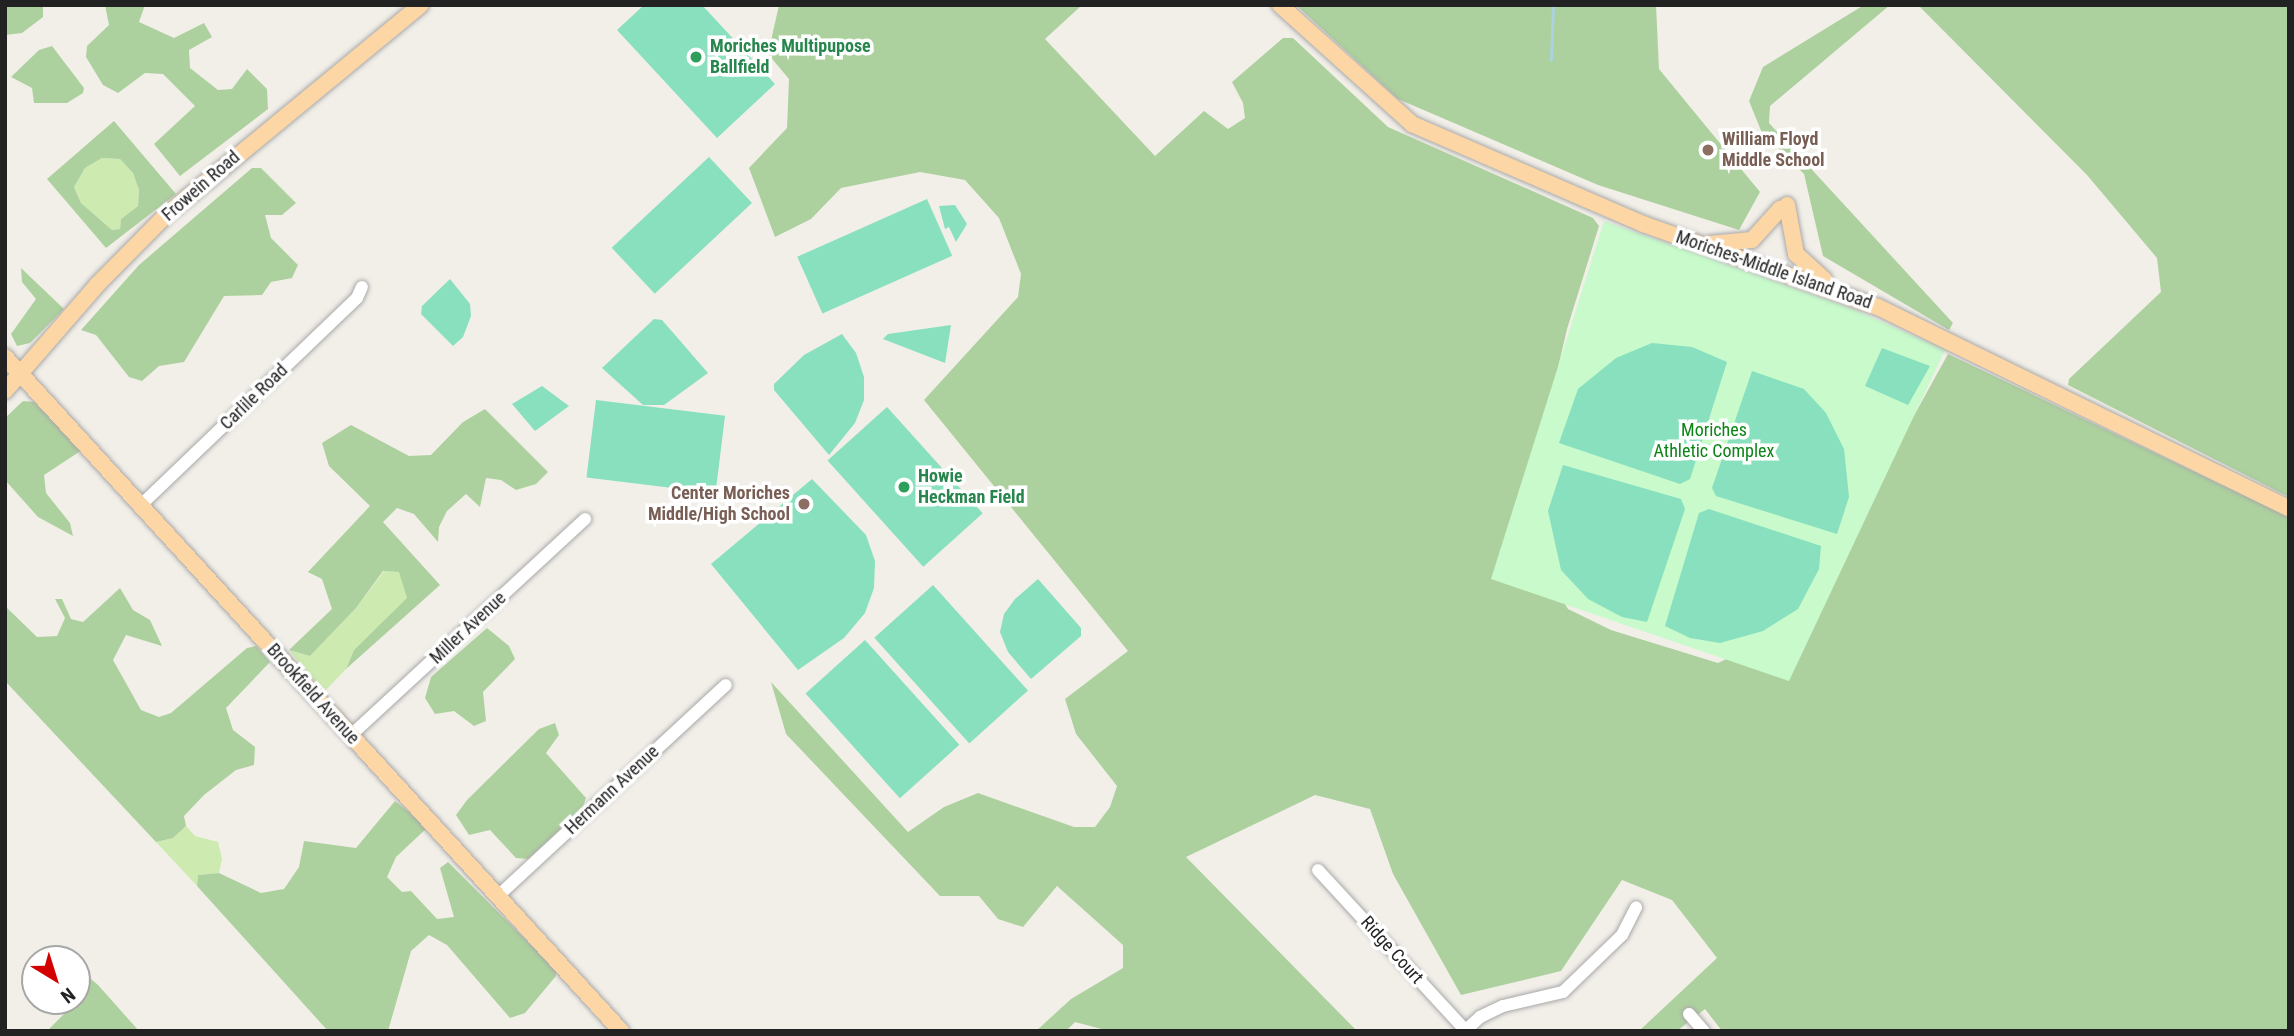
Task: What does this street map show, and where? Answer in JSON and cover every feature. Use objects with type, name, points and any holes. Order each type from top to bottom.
[{"type":"main road","name":"Frowein Road","points":[[5,391],[91,291],[166,215],[421,5]]},
{"type":"main road","name":"Moriches-Middle Island Road","points":[[1280,5],[1404,119],[1692,243],[1847,294],[2200,461],[2289,508]]},
{"type":"main road","points":[[1692,243],[1730,245],[1752,240],[1784,207],[1791,243],[1799,259],[1847,294]]},
{"type":"main road","name":"Brookfield Avenue","points":[[5,357],[621,1031]]},
{"type":"street","name":"Carlile Road","points":[[141,505],[357,298],[362,286]]},
{"type":"street","name":"Miller Avenue","points":[[350,736],[585,519]]},
{"type":"street","name":"Hermann Avenue","points":[[499,895],[726,685]]},
{"type":"street","name":"Ridge Court","points":[[1318,870],[1465,1031]]},
{"type":"street","points":[[1465,1031],[1480,1017],[1503,1006],[1563,992],[1622,936],[1636,907]]},
{"type":"street","points":[[1689,1014],[1704,1031]]},
{"type":"green space","points":[[5,5],[43,5],[43,17],[22,33],[5,35]]},
{"type":"green space","points":[[105,5],[145,5],[139,22],[174,38],[204,23],[212,37],[189,50],[190,68],[218,90],[232,89],[247,69],[267,89],[268,109],[180,176],[154,144],[195,106],[163,74],[145,73],[118,93],[103,85],[86,57],[87,46],[109,25]]},
{"type":"green space","name":"Moriches Multipupose Ballfield","points":[[644,5],[702,5],[775,84],[717,138],[617,30]]},
{"type":"green space","points":[[779,5],[1082,5],[1045,39],[1155,156],[1204,111],[1228,129],[1245,118],[1243,103],[1232,82],[1283,38],[1293,38],[1388,127],[1593,218],[1599,226],[1567,329],[1521,527],[1568,609],[1611,630],[1718,663],[1799,624],[1948,354],[2289,517],[2289,1031],[1722,1031],[1705,1009],[1677,1031],[1639,1031],[1717,958],[1672,900],[1622,880],[1561,971],[1461,995],[1393,874],[1370,809],[1315,795],[1186,857],[1357,1031],[1109,1031],[1075,1022],[1066,1031],[1036,1031],[1071,999],[1123,968],[1123,945],[1057,886],[1023,927],[998,919],[979,896],[940,896],[786,734],[771,682],[908,832],[944,807],[978,793],[1074,827],[1095,827],[1110,807],[1117,786],[1076,734],[1065,699],[1128,651],[924,400],[1018,297],[1021,274],[999,218],[965,180],[920,172],[841,188],[811,219],[775,237],[749,168],[787,128],[789,79],[768,54]]},
{"type":"green space","points":[[1296,5],[1656,5],[1659,69],[1760,192],[1739,230],[1598,185],[1398,99]]},
{"type":"green space","points":[[1864,5],[1890,5],[1770,106],[1769,123],[1953,323],[1949,330],[1823,256],[1804,174],[1762,133],[1749,101],[1763,67]]},
{"type":"green space","points":[[1918,5],[2289,5],[2289,497],[2068,385],[2069,379],[2161,292],[2157,258],[2087,175]]},
{"type":"green space","points":[[52,46],[84,88],[83,93],[67,103],[34,103],[32,88],[11,77],[39,50]]},
{"type":"green space","points":[[114,121],[176,194],[106,248],[47,179]],"holes":[[[102,158],[120,159],[133,173],[139,190],[138,206],[121,219],[120,229],[112,230],[81,203],[74,187],[85,168]]]},
{"type":"green space","points":[[709,157],[752,203],[655,294],[612,248]]},
{"type":"green space","points":[[102,158],[120,159],[133,173],[139,190],[138,206],[121,219],[120,229],[112,230],[81,203],[74,187],[85,168]]},
{"type":"green space","points":[[252,168],[261,168],[296,203],[282,215],[265,215],[271,238],[298,265],[292,278],[271,282],[262,295],[224,296],[184,362],[159,366],[142,381],[129,377],[96,335],[81,330],[139,265]]},
{"type":"green space","points":[[927,199],[952,256],[822,313],[797,257]]},
{"type":"green space","points":[[955,205],[967,224],[956,242],[949,227],[945,229],[939,206]]},
{"type":"green space","name":"Moriches Athletic Complex","points":[[1604,221],[1853,309],[1945,350],[1789,681],[1491,579]]},
{"type":"green space","points":[[21,268],[64,309],[30,343],[17,346],[11,334],[36,299],[22,282]]},
{"type":"green space","points":[[450,279],[470,304],[471,316],[463,337],[453,346],[421,314],[422,306]]},
{"type":"green space","points":[[654,319],[662,320],[708,373],[664,405],[643,405],[602,368]]},
{"type":"green space","points":[[951,325],[945,363],[883,339],[888,334]]},
{"type":"green space","points":[[842,334],[856,353],[864,377],[864,400],[855,423],[829,455],[774,390],[774,384],[804,355]]},
{"type":"green space","points":[[1652,343],[1692,347],[1727,362],[1690,479],[1680,484],[1559,443],[1578,389],[1616,358]]},
{"type":"green space","points":[[1882,348],[1930,366],[1908,405],[1865,386]]},
{"type":"green space","points":[[1752,371],[1804,389],[1826,413],[1844,449],[1849,497],[1837,534],[1716,496],[1712,488]]},
{"type":"green space","points":[[542,386],[569,406],[535,431],[512,404]]},
{"type":"green space","points":[[596,400],[725,416],[716,493],[586,477]]},
{"type":"green space","points":[[23,401],[34,402],[82,450],[44,475],[46,493],[70,523],[73,536],[38,517],[5,480],[5,418]]},
{"type":"green space","name":"Howie Heckman Field","points":[[887,407],[983,513],[923,567],[828,461]]},
{"type":"green space","points":[[485,409],[548,472],[536,484],[516,490],[501,480],[486,478],[480,507],[466,494],[447,511],[439,527],[438,542],[414,514],[397,508],[383,522],[440,585],[346,669],[354,650],[407,598],[399,572],[383,571],[356,608],[310,656],[289,650],[332,609],[322,579],[308,572],[370,506],[329,466],[322,443],[351,425],[409,456],[431,455],[463,422]]},
{"type":"green space","points":[[1563,465],[1681,499],[1685,509],[1647,622],[1622,617],[1588,599],[1561,570],[1548,511]]},
{"type":"green space","points":[[812,479],[866,535],[875,561],[874,588],[865,613],[844,638],[798,670],[711,564]]},
{"type":"green space","points":[[1709,509],[1821,546],[1819,569],[1798,609],[1763,631],[1720,643],[1690,638],[1665,626],[1699,513]]},
{"type":"green space","points":[[384,571],[400,572],[408,598],[354,650],[346,669],[324,692],[289,650],[310,656],[356,608]]},
{"type":"green space","points":[[1038,579],[1081,628],[1081,636],[1031,679],[1008,652],[1000,632],[1004,614],[1015,599]]},
{"type":"green space","points":[[933,585],[1028,691],[969,743],[874,638]]},
{"type":"green space","points":[[120,588],[133,610],[150,620],[162,646],[126,635],[113,660],[141,710],[159,717],[171,713],[247,648],[256,646],[270,662],[226,708],[233,730],[255,747],[254,765],[236,770],[204,795],[184,816],[186,826],[173,838],[156,842],[5,681],[5,606],[37,637],[57,636],[65,618],[55,599],[62,599],[71,619],[83,622]]},
{"type":"green space","points":[[487,628],[509,646],[515,659],[483,692],[486,721],[474,726],[454,711],[435,714],[425,698],[431,677]]},
{"type":"green space","points":[[865,640],[959,745],[900,798],[806,694]]},
{"type":"green space","points":[[555,723],[559,735],[546,753],[586,798],[582,809],[528,859],[516,858],[490,830],[469,835],[456,815],[467,800],[539,729]]},
{"type":"green space","points":[[395,801],[428,827],[396,857],[387,877],[402,892],[411,891],[437,919],[454,917],[440,868],[448,862],[556,970],[556,976],[525,1013],[510,1018],[447,945],[429,935],[411,951],[388,1031],[328,1031],[197,886],[198,875],[219,873],[261,893],[284,889],[299,867],[304,841],[356,848]]},
{"type":"green space","points":[[186,826],[195,836],[218,842],[222,859],[219,873],[198,875],[197,886],[156,842],[173,838]]},
{"type":"green space","points":[[91,979],[139,1031],[47,1031],[63,1015],[91,1015]]},
{"type":"waterway","points":[[1551,60],[1553,5]]},
{"type":"place","name":"Moriches Multipupose Ballfield","points":[[696,57]]},
{"type":"place","name":"William Floyd Middle School","points":[[1708,150]]},
{"type":"place","name":"Howie Heckman Field","points":[[904,487]]},
{"type":"place","name":"Center Moriches Middle/High School","points":[[804,504]]}]
